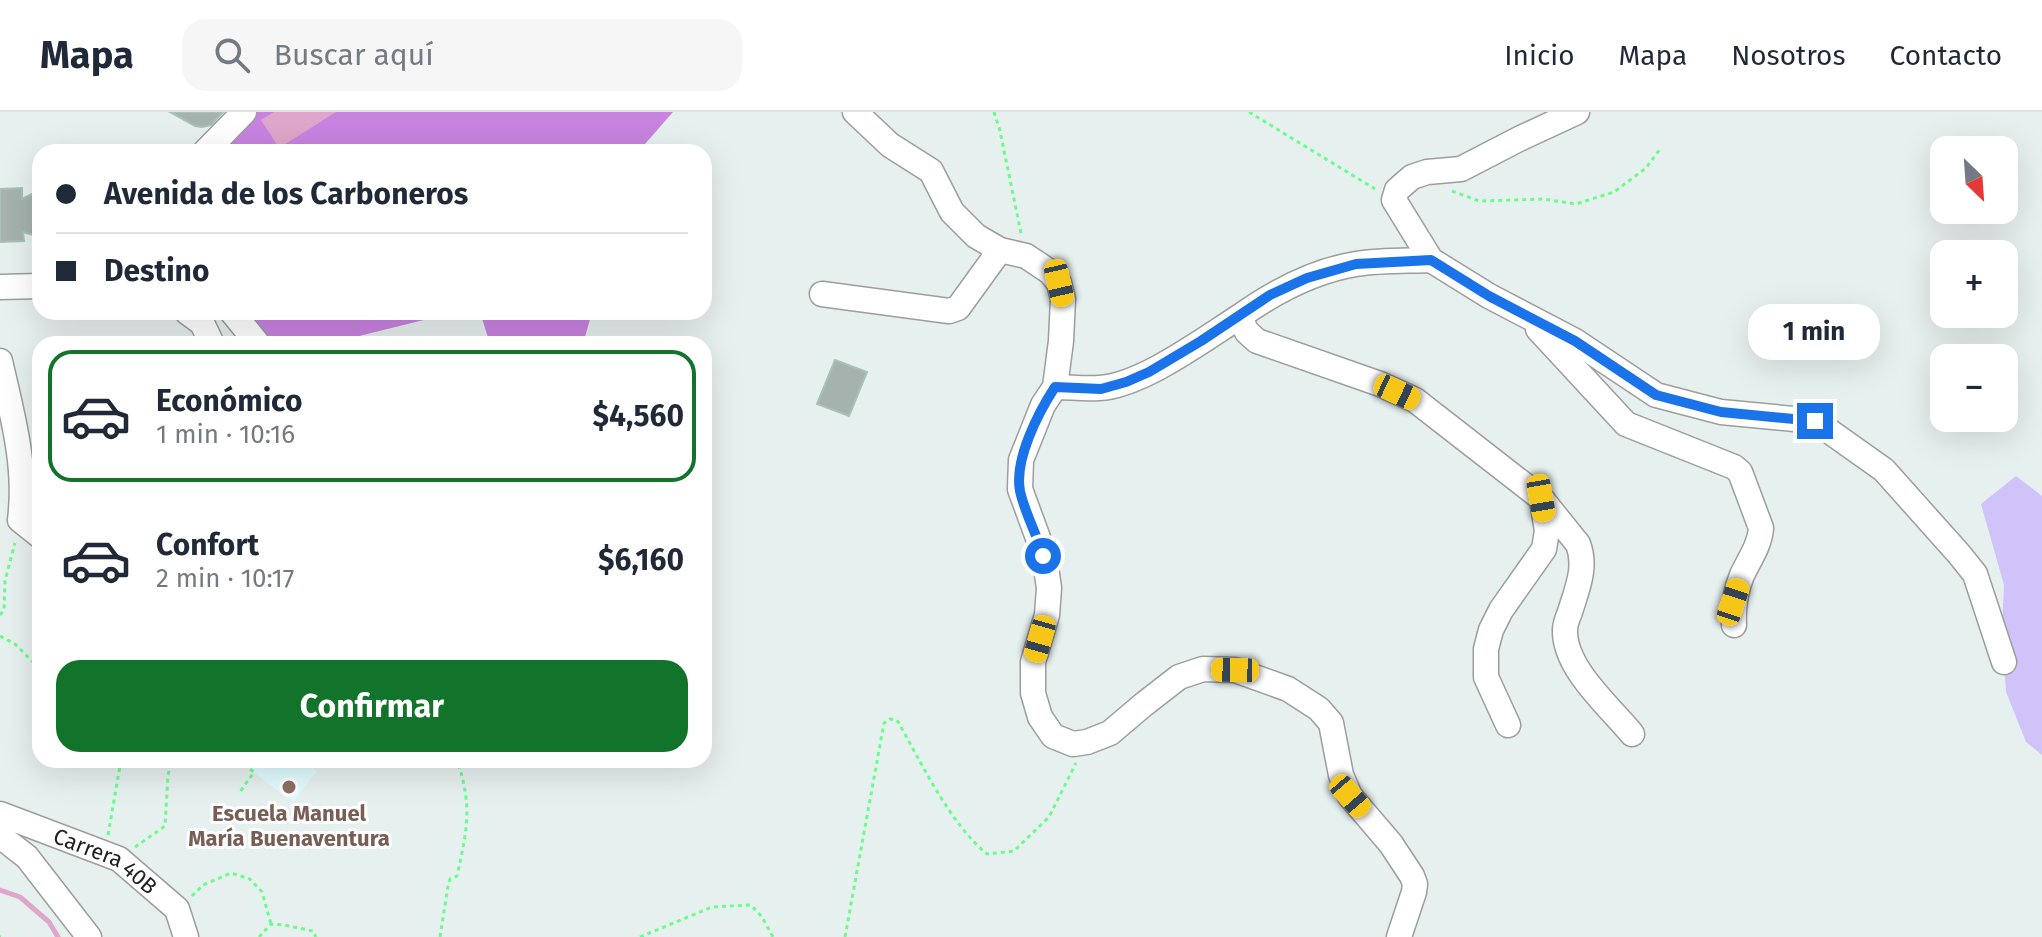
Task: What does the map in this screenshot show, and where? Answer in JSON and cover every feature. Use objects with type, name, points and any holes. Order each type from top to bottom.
[{"type":"street","points":[[213,144],[244,112]]},
{"type":"street","points":[[855,112],[890,145],[931,171],[952,212],[976,236],[1000,250],[1026,256],[1050,272],[1059,283],[1063,299],[1055,387],[1043,405],[1021,460],[1020,489],[1038,538],[1049,588],[1047,615],[1033,662],[1033,693],[1040,717],[1053,736],[1073,744],[1110,733],[1179,677],[1203,669],[1235,670],[1288,689],[1319,709],[1331,723],[1341,775],[1350,796],[1391,844],[1412,876],[1414,892],[1399,937]]},
{"type":"street","points":[[1577,112],[1461,169],[1427,172],[1412,177],[1397,190],[1394,200],[1431,260],[1489,296],[1575,341],[1656,395],[1721,412],[1815,421],[1884,470],[1975,574],[2004,662]]},
{"type":"street","points":[[822,294],[949,311],[958,308],[1000,250]]},
{"type":"street","points":[[1055,387],[1101,389],[1126,382],[1149,372],[1270,295],[1307,278],[1356,264],[1431,260]]},
{"type":"street","points":[[0,287],[32,286]]},
{"type":"street","points":[[1525,315],[1626,424],[1740,472],[1761,528],[1761,537],[1741,577],[1733,602],[1734,625]]},
{"type":"street","points":[[1239,317],[1247,332],[1257,341],[1380,384],[1415,400],[1541,498],[1582,553],[1582,572],[1565,628],[1568,649],[1578,671],[1632,734]]},
{"type":"street","points":[[238,320],[252,336]]},
{"type":"street","points":[[0,361],[17,434],[24,492],[20,520],[32,530]]},
{"type":"street","points":[[1508,725],[1486,677],[1486,649],[1501,610],[1544,549],[1547,531],[1541,498]]},
{"type":"street","name":"Carrera 40B","points":[[0,814],[112,855],[177,909],[186,937]]},
{"type":"street","points":[[0,836],[27,857],[89,937]]},
{"type":"path","points":[[994,112],[1026,256]]},
{"type":"path","points":[[1249,112],[1394,200]]},
{"type":"path","points":[[1452,191],[1479,201],[1543,199],[1576,204],[1614,192],[1646,168],[1660,149]]},
{"type":"path","points":[[0,615],[4,610],[5,581],[20,520]]},
{"type":"path","points":[[0,636],[15,644],[32,661]]},
{"type":"path","points":[[845,937],[884,723],[890,719],[897,720],[954,819],[973,843],[987,854],[1014,851],[1049,817],[1087,742]]},
{"type":"path","points":[[112,855],[120,768]]},
{"type":"path","points":[[112,855],[165,826],[170,768]]},
{"type":"path","points":[[240,792],[254,772],[248,768]]},
{"type":"path","points":[[440,937],[448,886],[450,879],[457,876],[468,825],[464,780],[460,768]]},
{"type":"path","points":[[177,909],[203,885],[231,873],[250,879],[262,892],[271,924]]},
{"type":"path","points":[[640,937],[712,907],[751,905],[773,937]]},
{"type":"path","points":[[259,937],[271,924]]},
{"type":"path","points":[[271,924],[313,931],[316,937]]},
{"type":"shaded area","points":[[244,112],[673,112],[645,144],[213,144]]},
{"type":"shaded area","points":[[274,112],[336,112],[285,144],[276,144],[261,120]]},
{"type":"shaded area","points":[[238,320],[424,320],[359,336],[252,336]]},
{"type":"shaded area","points":[[482,320],[590,320],[585,336],[488,336]]},
{"type":"shaded area","points":[[2016,476],[2042,496],[2042,755],[2026,742],[2006,692],[2002,628],[2004,585],[1981,504]]},
{"type":"shaded area","name":"Escuela Manuel María Buenaventura","points":[[248,768],[313,768],[317,771],[293,802]]},
{"type":"building","points":[[170,112],[223,112],[211,125],[202,127]]},
{"type":"building","points":[[22,188],[22,199],[32,194],[32,235],[23,232],[24,241],[0,242],[0,189]]},
{"type":"building","points":[[835,360],[867,372],[849,416],[817,404]]},
{"type":"waterway","points":[[0,890],[20,897],[49,922],[58,937]]},
{"type":"place","name":"Escuela Manuel María Buenaventura","points":[[289,787]]},
{"type":"route","points":[[1043,556],[1020,489],[1021,460],[1043,405],[1055,387],[1101,389],[1126,382],[1201,341],[1270,295],[1307,278],[1356,264],[1431,260],[1489,296],[1575,341],[1656,395],[1721,412],[1815,421]]}]
